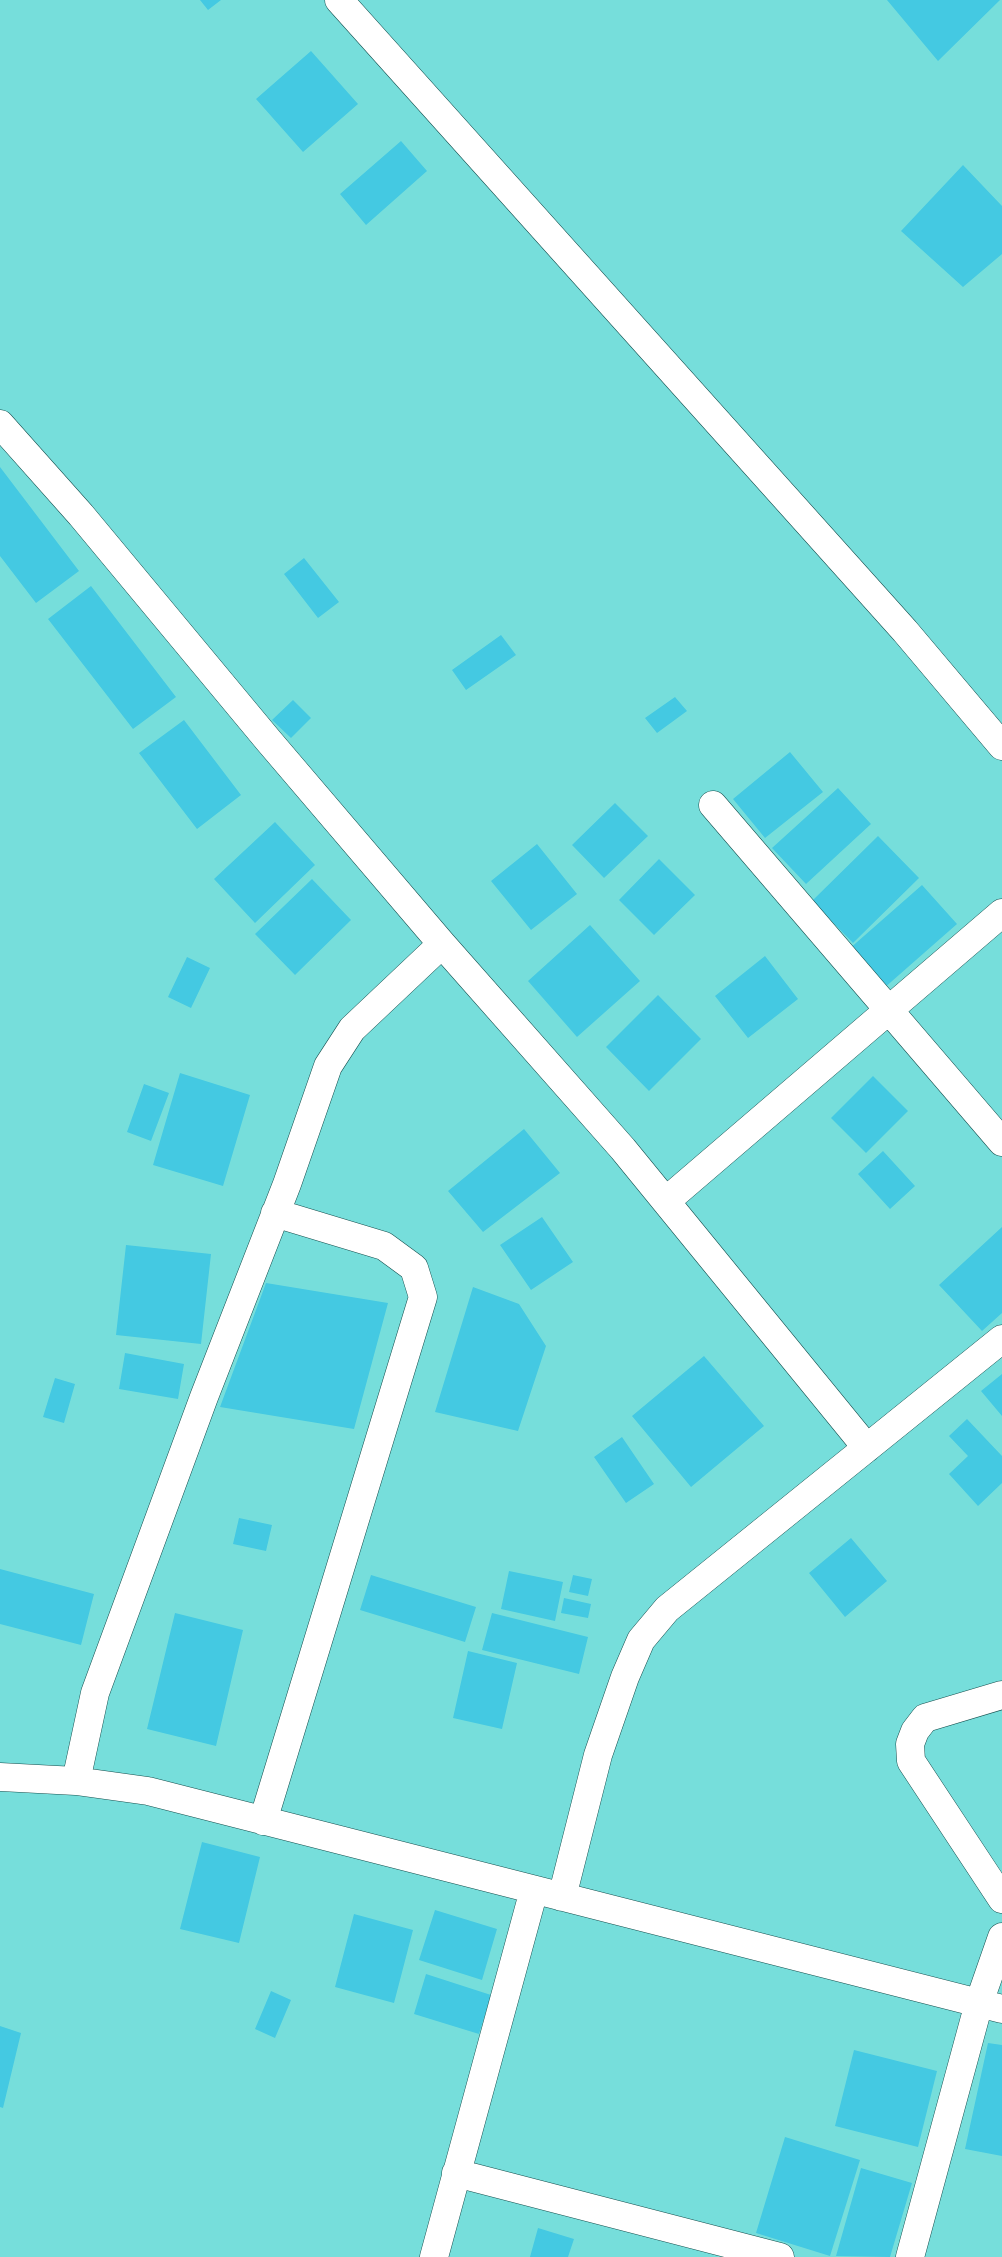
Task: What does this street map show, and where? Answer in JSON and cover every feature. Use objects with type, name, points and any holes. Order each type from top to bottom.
[{"type":"street","points":[[339,0],[904,631],[1002,746]]},
{"type":"street","points":[[0,424],[81,515],[268,740],[442,944],[624,1149],[867,1448]]},
{"type":"street","points":[[713,804],[1002,1142]]},
{"type":"street","points":[[666,1201],[1002,913]]},
{"type":"street","points":[[76,1781],[95,1693],[204,1396],[275,1213],[328,1066],[352,1029],[390,991],[442,944]]},
{"type":"street","points":[[263,1821],[423,1297],[414,1268],[384,1246],[275,1213]]},
{"type":"street","points":[[562,1897],[598,1756],[625,1677],[641,1640],[667,1609],[1002,1339]]},
{"type":"street","points":[[1002,1695],[925,1718],[915,1731],[910,1744],[911,1761],[1002,1899]]},
{"type":"street","points":[[0,1777],[76,1781],[148,1791],[991,2006]]},
{"type":"street","points":[[434,2257],[534,1890]]},
{"type":"street","points":[[910,2257],[991,2006],[1002,1937]]},
{"type":"street","points":[[456,2173],[780,2257]]},
{"type":"building","points":[[200,0],[221,0],[208,10]]},
{"type":"building","points":[[887,0],[1000,0],[938,61]]},
{"type":"building","points":[[311,51],[358,104],[303,152],[256,99]]},
{"type":"building","points":[[401,141],[427,171],[366,225],[340,194]]},
{"type":"building","points":[[963,165],[1002,206],[1002,254],[963,287],[901,231]]},
{"type":"building","points":[[0,467],[79,571],[36,603],[0,556]]},
{"type":"building","points":[[304,558],[339,602],[318,618],[284,574]]},
{"type":"building","points":[[91,586],[176,697],[133,729],[48,619]]},
{"type":"building","points":[[501,635],[516,655],[466,690],[452,670]]},
{"type":"building","points":[[675,697],[687,711],[657,733],[645,718]]},
{"type":"building","points":[[293,700],[311,718],[291,738],[272,720]]},
{"type":"building","points":[[184,720],[241,795],[197,829],[139,753]]},
{"type":"building","points":[[790,752],[823,792],[765,838],[733,799]]},
{"type":"building","points":[[838,788],[871,824],[806,884],[772,848]]},
{"type":"building","points":[[615,803],[648,836],[604,878],[572,845]]},
{"type":"building","points":[[275,822],[315,865],[255,923],[214,879]]},
{"type":"building","points":[[878,836],[919,878],[853,943],[812,901]]},
{"type":"building","points":[[537,844],[577,894],[531,930],[491,881]]},
{"type":"building","points":[[659,859],[695,895],[654,935],[619,900]]},
{"type":"building","points":[[312,879],[351,920],[295,975],[255,934]]},
{"type":"building","points":[[922,885],[957,924],[883,989],[848,950]]},
{"type":"building","points":[[590,925],[640,981],[577,1037],[528,981]]},
{"type":"building","points":[[765,956],[798,999],[748,1038],[715,996]]},
{"type":"building","points":[[187,957],[210,968],[191,1008],[168,997]]},
{"type":"building","points":[[658,995],[701,1039],[649,1091],[606,1047]]},
{"type":"building","points":[[180,1073],[250,1095],[223,1186],[153,1165]]},
{"type":"building","points":[[873,1076],[908,1111],[866,1153],[831,1118]]},
{"type":"building","points":[[144,1084],[169,1093],[151,1141],[127,1132]]},
{"type":"building","points":[[524,1129],[560,1173],[483,1232],[448,1191]]},
{"type":"building","points":[[883,1151],[915,1186],[890,1209],[858,1174]]},
{"type":"building","points":[[542,1217],[573,1262],[531,1290],[500,1245]]},
{"type":"building","points":[[1002,1227],[1002,1313],[982,1331],[939,1285]]},
{"type":"building","points":[[126,1245],[211,1254],[201,1344],[116,1335]]},
{"type":"building","points":[[266,1283],[388,1303],[354,1429],[220,1407]]},
{"type":"building","points":[[473,1287],[519,1304],[546,1346],[518,1431],[435,1412]]},
{"type":"building","points":[[125,1353],[184,1364],[178,1399],[119,1389]]},
{"type":"building","points":[[704,1356],[764,1426],[691,1487],[632,1416]]},
{"type":"building","points":[[1002,1374],[1002,1416],[981,1391]]},
{"type":"building","points":[[55,1378],[75,1384],[64,1423],[43,1417]]},
{"type":"building","points":[[967,1419],[1002,1456],[1002,1483],[978,1506],[949,1474],[968,1456],[949,1436]]},
{"type":"building","points":[[622,1437],[654,1484],[626,1503],[594,1457]]},
{"type":"building","points":[[239,1518],[272,1525],[266,1551],[233,1544]]},
{"type":"building","points":[[851,1538],[887,1581],[845,1617],[809,1573]]},
{"type":"building","points":[[0,1569],[94,1594],[81,1645],[0,1624]]},
{"type":"building","points":[[509,1571],[563,1582],[555,1621],[501,1609]]},
{"type":"building","points":[[371,1575],[476,1607],[465,1642],[360,1610]]},
{"type":"building","points":[[573,1575],[592,1579],[588,1596],[569,1592]]},
{"type":"building","points":[[564,1598],[591,1604],[588,1618],[561,1613]]},
{"type":"building","points":[[175,1613],[243,1630],[216,1746],[147,1729]]},
{"type":"building","points":[[492,1613],[588,1637],[579,1674],[482,1650]]},
{"type":"building","points":[[468,1651],[517,1663],[502,1729],[453,1718]]},
{"type":"building","points":[[202,1842],[260,1857],[239,1943],[180,1929]]},
{"type":"building","points":[[435,1910],[497,1929],[482,1980],[419,1960]]},
{"type":"building","points":[[354,1914],[413,1930],[394,2003],[335,1987]]},
{"type":"building","points":[[426,1974],[491,1995],[479,2034],[414,2014]]},
{"type":"building","points":[[271,1991],[291,2000],[275,2038],[255,2029]]},
{"type":"building","points":[[0,2026],[21,2033],[3,2108],[0,2107]]},
{"type":"building","points":[[988,2043],[1002,2045],[1002,2156],[965,2149]]},
{"type":"building","points":[[854,2050],[937,2071],[918,2147],[835,2126]]},
{"type":"building","points":[[785,2137],[860,2160],[830,2256],[756,2233]]},
{"type":"building","points":[[861,2168],[912,2183],[890,2257],[836,2256]]},
{"type":"building","points":[[538,2228],[574,2239],[568,2257],[530,2257]]}]
